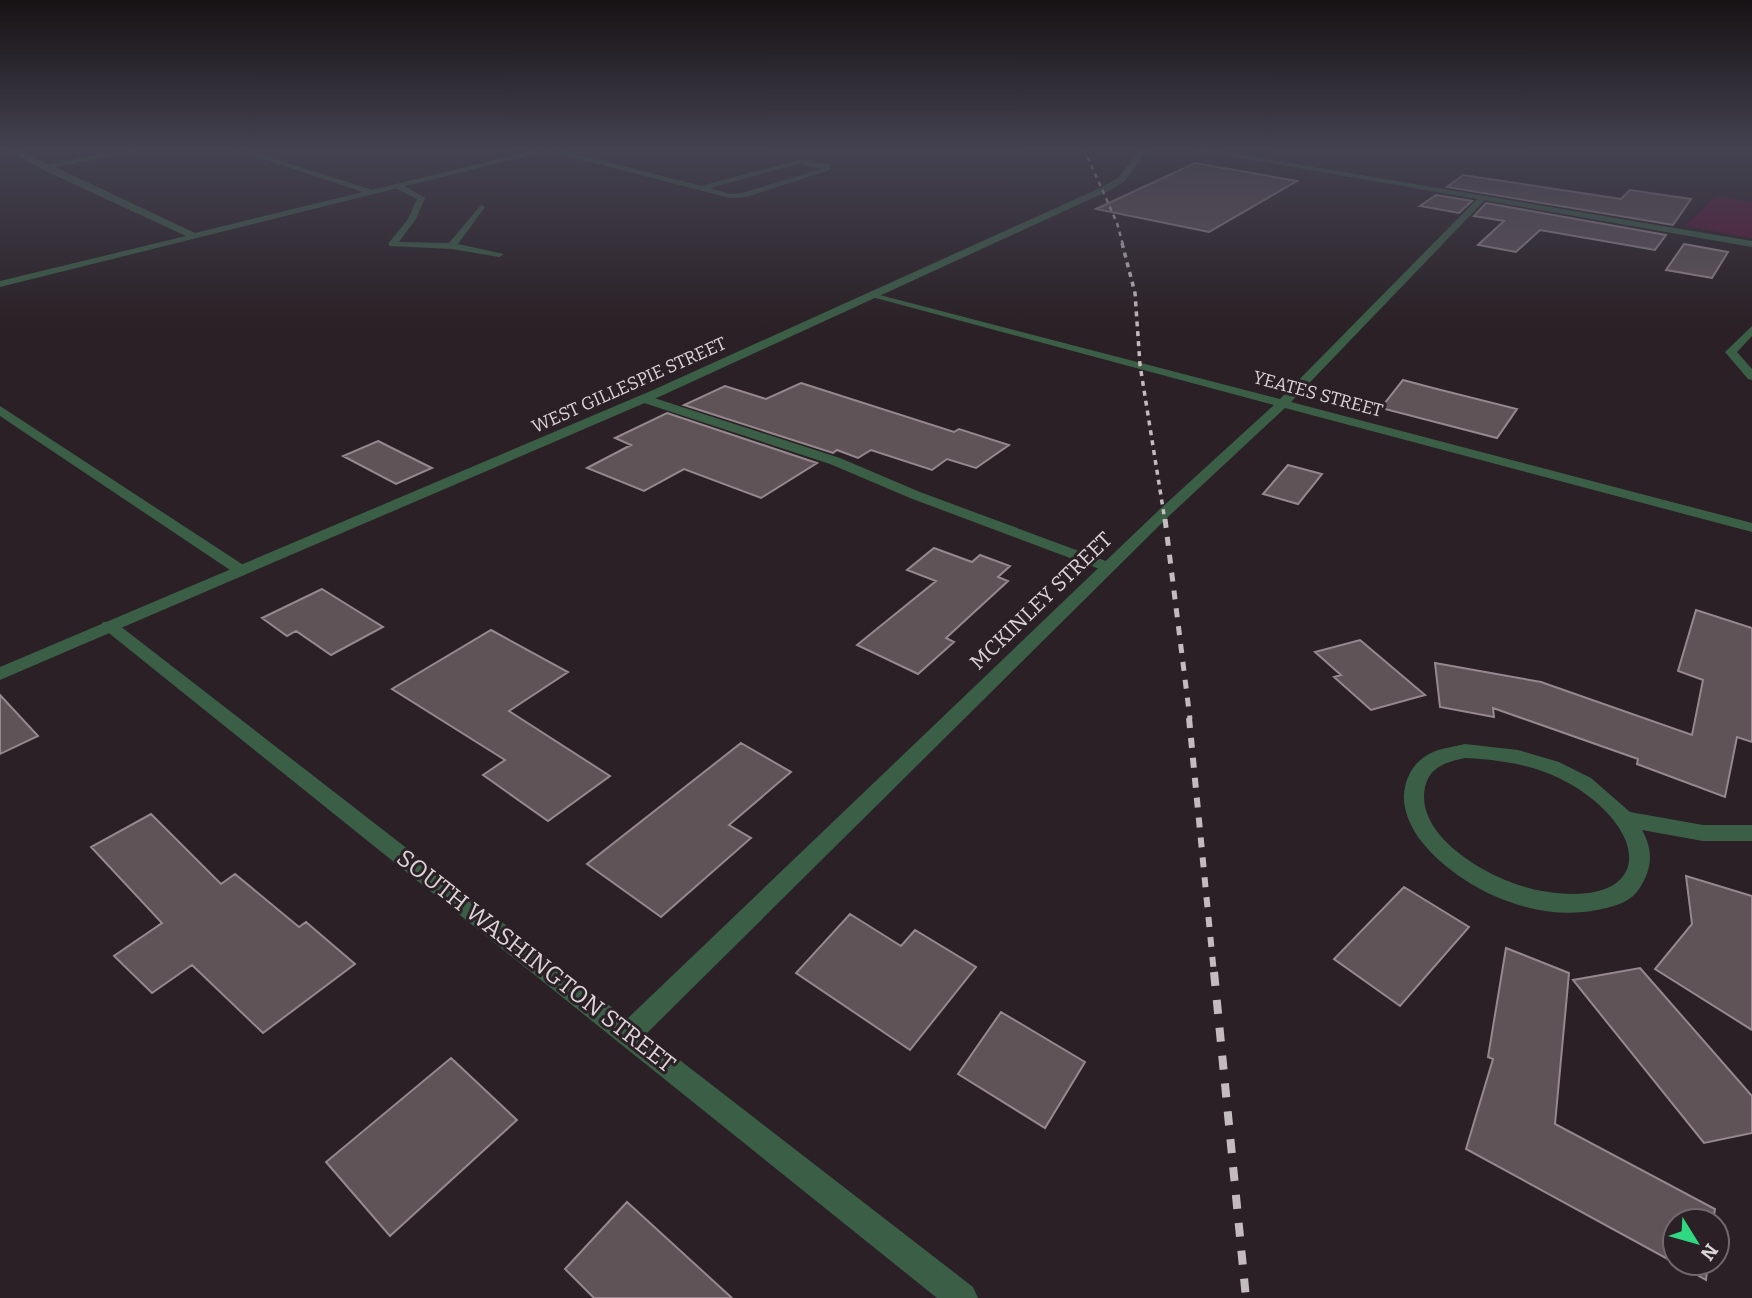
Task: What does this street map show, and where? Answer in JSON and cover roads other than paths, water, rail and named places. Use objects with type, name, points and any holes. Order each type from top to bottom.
[{"type":"street","points":[[137,210],[194,236]]},
{"type":"street","points":[[0,284],[300,210]]},
{"type":"street","points":[[416,210],[393,244],[452,246],[499,254]]},
{"type":"street","points":[[452,246],[479,210]]},
{"type":"street","name":"WEST GILLESPIE STREET","points":[[0,674],[645,399],[1061,210]]},
{"type":"street","name":"MCKINLEY STREET","points":[[629,1034],[1108,567],[1284,402],[1472,210]]},
{"type":"street","points":[[1545,210],[1752,244]]},
{"type":"street","name":"YEATES STREET","points":[[876,295],[1752,528]]},
{"type":"street","points":[[1752,329],[1731,352],[1752,376]]},
{"type":"street","points":[[645,399],[835,461],[915,495],[1108,567]]},
{"type":"street","points":[[0,410],[242,571]]},
{"type":"street","name":"SOUTH WASHINGTON STREET","points":[[109,626],[961,1298]]},
{"type":"street","points":[[1624,818],[1639,844],[1641,868],[1630,888],[1606,901],[1572,905],[1533,900],[1493,885],[1458,864],[1431,839],[1416,813],[1412,790],[1420,771],[1438,757],[1465,751],[1497,751],[1533,759],[1568,774],[1599,794],[1624,818],[1686,832],[1732,835],[1752,833]]},
{"type":"railway","points":[[1111,210],[1123,245]]},
{"type":"railway","points":[[1122,243],[1135,293],[1140,365],[1165,521]]},
{"type":"railway","points":[[1165,519],[1190,719]]},
{"type":"railway","points":[[1189,718],[1214,974]]},
{"type":"railway","points":[[1214,972],[1246,1298]]}]
